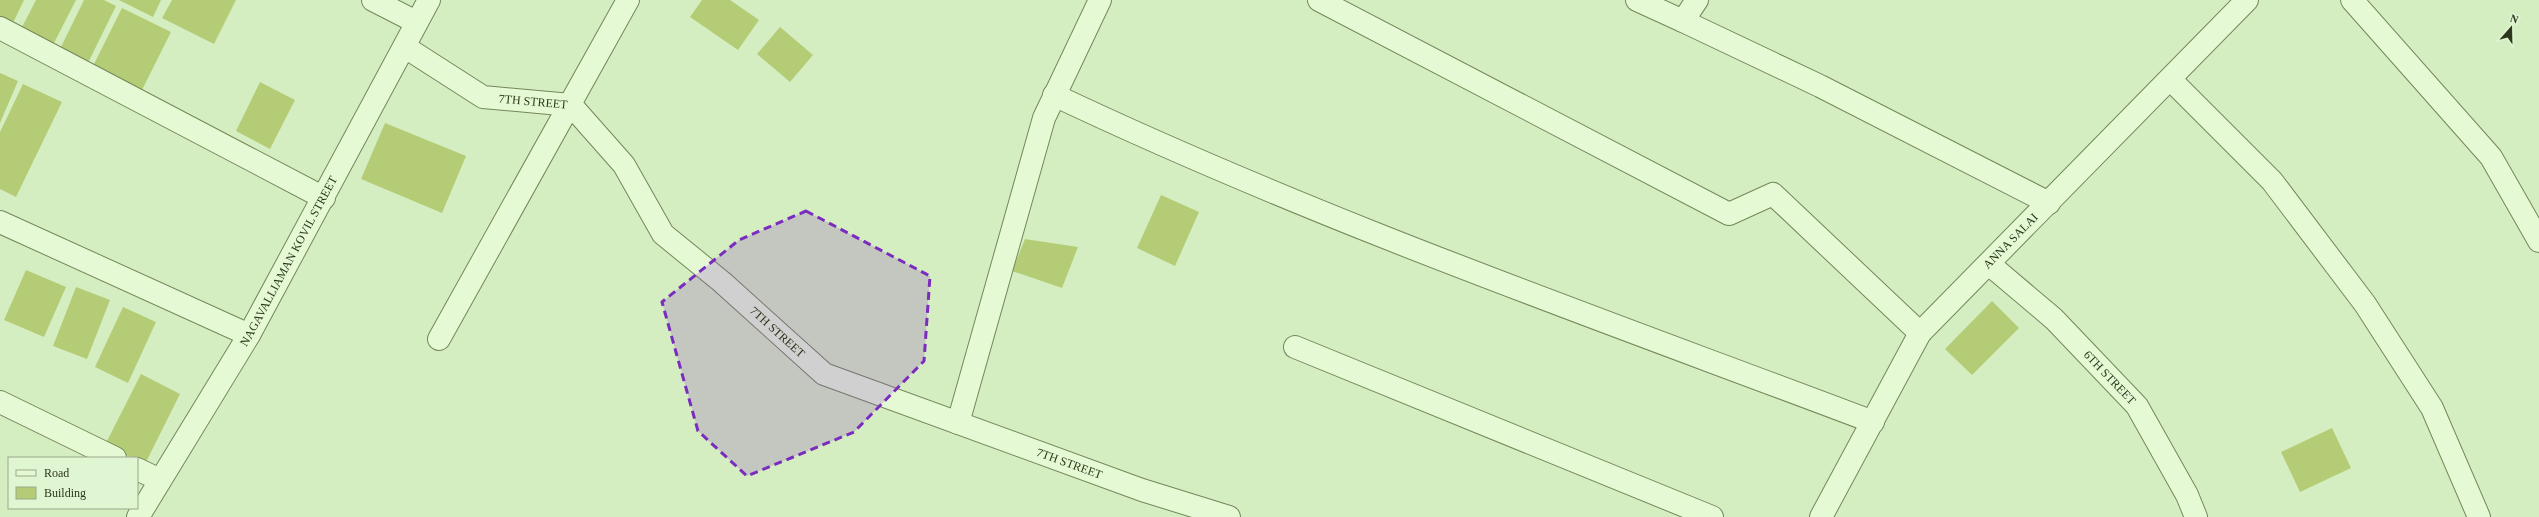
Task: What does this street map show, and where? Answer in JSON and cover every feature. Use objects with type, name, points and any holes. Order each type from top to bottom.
[{"type":"street","points":[[373,0],[416,22]]},
{"type":"street","name":"NAGAVALLIAMAN KOVIL STREET","points":[[138,517],[249,335],[324,198],[429,0]]},
{"type":"street","points":[[440,339],[628,0]]},
{"type":"street","points":[[958,423],[1042,126],[1054,95],[1100,0]]},
{"type":"street","points":[[1319,0],[1729,214],[1773,194],[1920,333]]},
{"type":"street","points":[[1637,0],[1820,86],[2049,203]]},
{"type":"street","points":[[1684,21],[1697,0]]},
{"type":"street","name":"ANNA SALAI","points":[[1821,517],[1920,333],[2171,80],[2247,0]]},
{"type":"street","points":[[2352,0],[2491,157],[2539,241]]},
{"type":"street","points":[[0,28],[324,198]]},
{"type":"street","name":"7TH STREET","points":[[405,47],[483,97],[571,105],[624,165],[663,234],[722,282],[824,374],[1142,490],[1229,517]]},
{"type":"street","points":[[2171,80],[2272,181],[2365,304],[2432,408],[2478,517]]},
{"type":"street","points":[[1054,95],[1112,123],[1359,229],[1873,422]]},
{"type":"street","points":[[0,222],[249,335]]},
{"type":"street","name":"6TH STREET","points":[[1989,264],[2054,319],[2137,406],[2187,495],[2196,517]]},
{"type":"street","points":[[1295,347],[1712,517]]},
{"type":"street","points":[[0,402],[113,457]]},
{"type":"street","points":[[138,469],[160,480]]},
{"type":"highlighted area","points":[[806,211],[930,276],[924,361],[854,432],[747,476],[698,431],[662,302],[739,240]]},
{"type":"building","points":[[0,0],[24,0],[13,23],[0,18]]},
{"type":"building","points":[[36,0],[76,0],[53,45],[21,29]]},
{"type":"building","points":[[84,0],[104,0],[116,6],[87,65],[59,51]]},
{"type":"building","points":[[119,0],[161,0],[153,17]]},
{"type":"building","points":[[172,0],[236,0],[214,44],[162,18]]},
{"type":"building","points":[[702,0],[730,0],[759,20],[738,50],[690,17]]},
{"type":"building","points":[[122,8],[171,32],[141,92],[92,68]]},
{"type":"building","points":[[780,27],[813,55],[790,82],[757,54]]},
{"type":"building","points":[[0,73],[18,81],[0,123]]},
{"type":"building","points":[[260,82],[295,100],[270,149],[236,131]]},
{"type":"building","points":[[23,84],[62,102],[16,197],[0,189],[0,132]]},
{"type":"building","points":[[385,123],[466,156],[442,213],[361,179]]},
{"type":"building","points":[[1161,195],[1199,212],[1175,266],[1137,248]]},
{"type":"building","points":[[1025,239],[1078,247],[1062,288],[1012,271]]},
{"type":"building","points":[[26,270],[66,287],[44,337],[4,320]]},
{"type":"building","points":[[76,287],[110,300],[87,359],[53,346]]},
{"type":"building","points":[[1992,301],[2019,328],[1972,375],[1945,349]]},
{"type":"building","points":[[123,307],[156,322],[128,383],[95,367]]},
{"type":"building","points":[[141,374],[180,394],[145,464],[138,460],[138,457],[130,457],[105,445]]},
{"type":"building","points":[[2332,428],[2351,468],[2300,492],[2281,452]]}]
